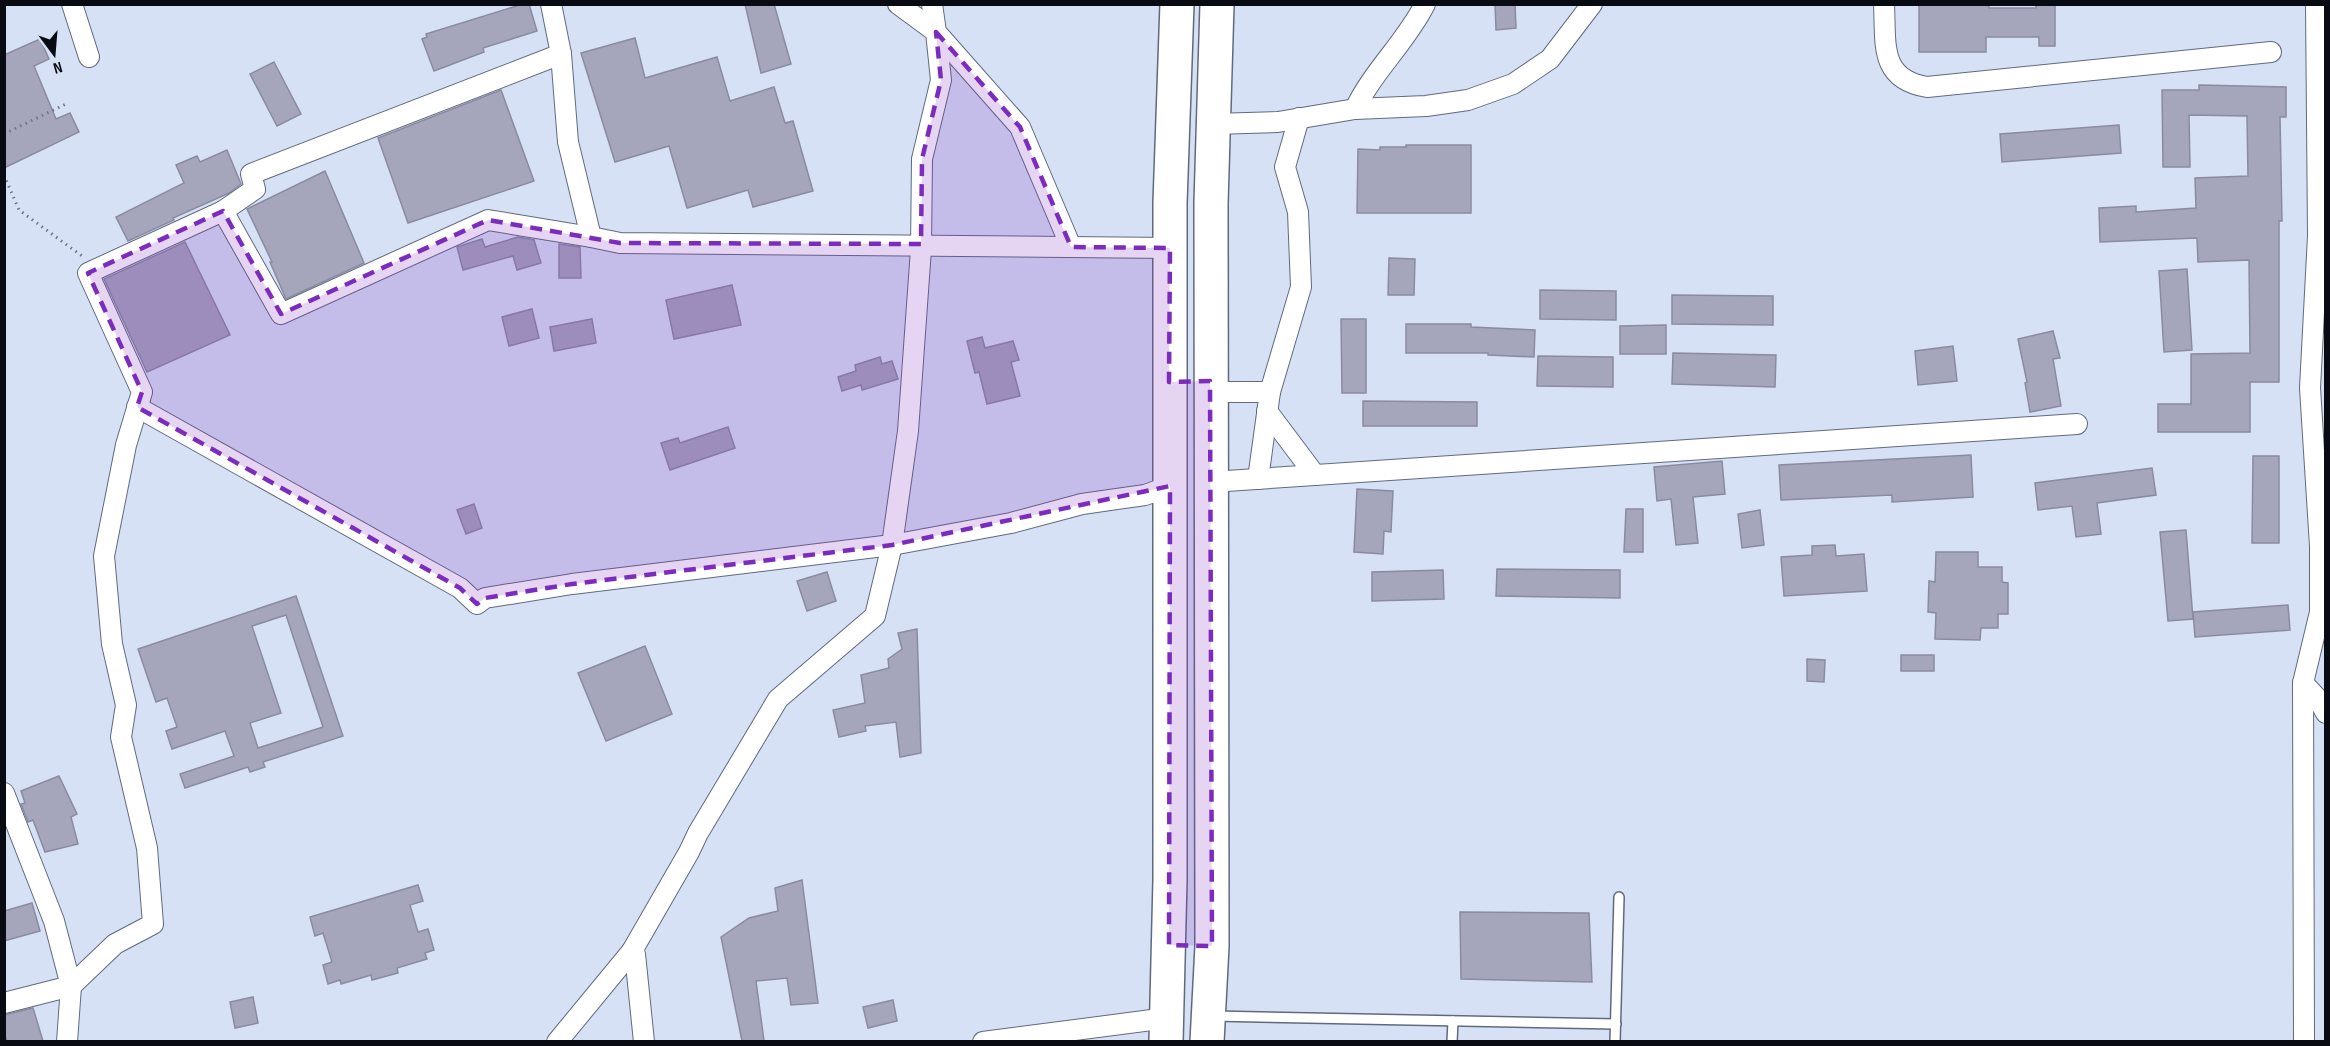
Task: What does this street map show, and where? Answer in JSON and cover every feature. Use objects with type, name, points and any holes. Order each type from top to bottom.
[{"type":"highway","points":[[1166,1030],[1169,945],[1170,248],[1177,4]]},
{"type":"highway","points":[[1207,1029],[1212,946],[1210,387],[1213,124],[1217,4]]},
{"type":"highway","points":[[1169,382],[1210,387]]},
{"type":"highway","points":[[1169,945],[1212,946]]},
{"type":"street","points":[[72,4],[89,57]]},
{"type":"street","points":[[552,4],[561,54],[568,142],[591,237]]},
{"type":"street","points":[[898,4],[936,32],[1020,127],[1071,246]]},
{"type":"street","points":[[557,1041],[632,951],[698,833],[778,699],[875,616],[892,545],[908,431],[921,244],[922,159],[941,80],[932,4]]},
{"type":"street","points":[[1355,109],[1364,89],[1416,21],[1425,4]]},
{"type":"street","points":[[1213,124],[1278,122],[1355,109],[1426,106],[1468,100],[1513,84],[1550,59],[1592,4]]},
{"type":"street","points":[[1884,4],[1889,63],[1898,75],[1910,84],[1927,87],[2271,52]]},
{"type":"street","points":[[2304,1041],[2303,683],[2320,612],[2323,552],[2310,388],[2318,236],[2316,4]]},
{"type":"street","points":[[4,1003],[71,986],[115,944],[153,924],[147,848],[121,737],[126,705],[112,644],[104,556],[126,445],[142,392],[88,273],[223,211],[255,189],[250,174],[561,54]]},
{"type":"street","points":[[1258,479],[1269,402],[1301,286],[1298,212],[1285,167],[1299,118]]},
{"type":"street","points":[[223,211],[281,314],[488,220],[620,243],[1170,248]]},
{"type":"street","points":[[1210,387],[1269,402],[1315,475]]},
{"type":"street","points":[[138,407],[460,588],[477,604],[485,598],[572,584],[892,545],[1011,523],[1082,504],[1144,495],[1170,486]]},
{"type":"street","points":[[1211,482],[2077,424]]},
{"type":"street","points":[[2303,683],[2318,699],[2325,712]]},
{"type":"street","points":[[4,793],[54,921],[71,986],[67,1041]]},
{"type":"street","points":[[632,951],[635,954],[644,1041]]},
{"type":"street","points":[[983,1041],[1166,1030]]},
{"type":"lane","points":[[1616,1041],[1619,897]]},
{"type":"lane","points":[[1207,1029],[1453,1021],[1616,1024]]},
{"type":"lane","points":[[1452,1041],[1453,1021]]},
{"type":"path","points":[[4,134],[68,103]]},
{"type":"path","points":[[4,176],[19,210],[99,268]]},
{"type":"highlighted area","points":[[936,32],[1020,127],[1071,247],[1170,248],[1169,382],[1210,381],[1212,946],[1169,945],[1170,486],[892,545],[572,584],[485,598],[477,604],[460,588],[137,407],[142,392],[88,273],[223,211],[281,314],[488,220],[620,243],[921,244],[922,159],[941,80]]},
{"type":"building","points":[[529,4],[537,31],[483,48],[484,52],[434,71],[422,39],[427,37],[426,34]]},
{"type":"building","points":[[745,4],[774,4],[791,64],[761,73]]},
{"type":"building","points":[[1495,4],[1515,4],[1516,28],[1496,30]]},
{"type":"building","points":[[1919,4],[1989,4],[1989,8],[2036,8],[2036,4],[2055,4],[2055,46],[2039,46],[2039,37],[1986,37],[1986,52],[1919,52]]},
{"type":"building","points":[[635,38],[645,78],[717,57],[730,101],[774,87],[785,123],[793,121],[813,191],[753,207],[748,190],[687,208],[669,146],[615,162],[581,53]]},
{"type":"building","points":[[40,39],[49,59],[34,66],[56,119],[70,113],[79,132],[4,168],[4,55]]},
{"type":"building","points":[[274,62],[301,114],[277,126],[250,74]]},
{"type":"building","points":[[2199,85],[2286,87],[2286,117],[2280,117],[2282,221],[2279,221],[2279,382],[2250,382],[2250,432],[2158,432],[2158,404],[2191,404],[2191,354],[2250,353],[2249,260],[2198,262],[2197,238],[2100,242],[2099,208],[2136,206],[2136,212],[2196,208],[2195,178],[2248,176],[2247,116],[2189,115],[2190,167],[2163,167],[2162,90],[2199,90]]},
{"type":"building","points":[[501,90],[534,181],[408,223],[378,138]]},
{"type":"building","points":[[2119,125],[2121,153],[2002,162],[2000,134]]},
{"type":"building","points":[[1406,145],[1471,145],[1471,213],[1357,213],[1358,149],[1380,150],[1380,147],[1406,147]]},
{"type":"building","points":[[227,150],[241,184],[229,193],[128,241],[116,217],[184,183],[176,165],[197,156],[200,162]]},
{"type":"building","points":[[325,171],[364,263],[286,299],[270,262],[272,262],[247,209]]},
{"type":"building","points":[[518,237],[534,240],[541,263],[517,270],[513,256],[463,270],[457,247],[482,239],[485,247]]},
{"type":"building","points":[[185,242],[230,335],[147,372],[104,279]]},
{"type":"building","points":[[559,244],[580,247],[581,278],[559,278]]},
{"type":"building","points":[[1389,258],[1415,259],[1414,295],[1388,295]]},
{"type":"building","points":[[2187,269],[2192,350],[2164,352],[2159,271]]},
{"type":"building","points":[[732,285],[741,325],[674,339],[666,300]]},
{"type":"building","points":[[1540,290],[1616,291],[1616,320],[1540,319]]},
{"type":"building","points":[[1672,295],[1773,296],[1773,325],[1672,324]]},
{"type":"building","points":[[532,309],[539,338],[509,346],[502,317]]},
{"type":"building","points":[[592,319],[596,343],[554,351],[550,327]]},
{"type":"building","points":[[1341,319],[1366,319],[1366,393],[1342,393]]},
{"type":"building","points":[[1406,324],[1471,324],[1471,327],[1535,330],[1534,357],[1488,355],[1488,353],[1406,353]]},
{"type":"building","points":[[1666,325],[1666,354],[1620,354],[1620,326]]},
{"type":"building","points":[[2053,331],[2060,358],[2053,359],[2061,406],[2030,412],[2025,383],[2027,382],[2018,339]]},
{"type":"building","points":[[982,337],[985,348],[1013,341],[1019,360],[1011,362],[1020,396],[987,404],[979,372],[975,373],[967,341]]},
{"type":"building","points":[[1953,346],[1957,381],[1918,385],[1915,351]]},
{"type":"building","points":[[1673,353],[1776,355],[1775,387],[1672,384]]},
{"type":"building","points":[[1538,356],[1613,357],[1613,387],[1537,386]]},
{"type":"building","points":[[880,357],[882,364],[892,361],[898,379],[862,390],[861,385],[842,391],[838,377],[856,371],[855,365]]},
{"type":"building","points":[[1363,401],[1477,402],[1477,426],[1363,426]]},
{"type":"building","points":[[728,427],[735,448],[670,470],[661,443],[678,438],[680,443]]},
{"type":"building","points":[[1971,455],[1973,497],[1892,502],[1892,495],[1781,500],[1779,465]]},
{"type":"building","points":[[2253,456],[2279,456],[2279,543],[2252,543]]},
{"type":"building","points":[[1722,461],[1725,494],[1693,497],[1698,543],[1676,545],[1671,499],[1657,501],[1654,467]]},
{"type":"building","points":[[2152,468],[2156,495],[2097,503],[2101,534],[2076,537],[2072,506],[2038,510],[2035,483]]},
{"type":"building","points":[[1357,489],[1393,491],[1391,532],[1384,531],[1383,554],[1354,552]]},
{"type":"building","points":[[474,504],[482,528],[466,534],[457,510]]},
{"type":"building","points":[[1626,509],[1643,509],[1643,552],[1624,552]]},
{"type":"building","points":[[1760,510],[1764,545],[1742,548],[1738,514]]},
{"type":"building","points":[[2186,530],[2193,619],[2168,621],[2160,532]]},
{"type":"building","points":[[1835,545],[1836,556],[1864,554],[1867,591],[1784,596],[1781,557],[1812,555],[1812,546]]},
{"type":"building","points":[[1936,552],[1978,552],[1978,567],[2002,567],[2002,582],[2008,583],[2008,614],[1998,614],[1998,628],[1981,628],[1980,640],[1935,639],[1936,613],[1928,612],[1929,581],[1935,582]]},
{"type":"building","points":[[1497,569],[1620,570],[1620,598],[1496,596]]},
{"type":"building","points":[[1443,570],[1444,599],[1372,601],[1372,572]]},
{"type":"building","points":[[827,572],[836,601],[807,611],[797,581]]},
{"type":"building","points":[[296,596],[343,736],[263,762],[265,767],[250,772],[248,767],[185,788],[180,774],[234,756],[225,731],[172,749],[166,731],[177,727],[167,698],[156,702],[138,649]],"holes":[[[286,615],[323,727],[258,748],[250,723],[281,713],[252,626]]]},
{"type":"building","points":[[2288,605],[2290,630],[2195,637],[2193,612]]},
{"type":"building","points":[[917,629],[921,753],[900,757],[896,722],[865,726],[866,731],[839,737],[833,710],[865,703],[861,675],[889,668],[888,659],[902,649],[898,633]]},
{"type":"building","points":[[645,646],[672,714],[606,741],[578,673]]},
{"type":"building","points":[[1901,655],[1934,655],[1934,671],[1901,671]]},
{"type":"building","points":[[1807,659],[1825,660],[1824,682],[1807,681]]},
{"type":"building","points":[[59,776],[77,814],[71,817],[78,844],[45,852],[33,820],[28,822],[21,804],[25,803],[21,791]]},
{"type":"building","points":[[802,880],[818,1003],[791,1005],[787,978],[756,981],[764,1041],[742,1041],[721,937],[749,918],[778,911],[775,888]]},
{"type":"building","points":[[418,885],[423,901],[410,905],[418,932],[428,929],[434,950],[425,953],[427,959],[397,968],[398,973],[372,980],[371,975],[341,984],[340,980],[328,984],[323,965],[332,962],[323,933],[315,936],[310,917]]},
{"type":"building","points":[[32,903],[40,931],[4,941],[4,911]]},
{"type":"building","points":[[1460,912],[1589,913],[1592,982],[1461,979]]},
{"type":"building","points":[[253,997],[258,1023],[235,1028],[230,1002]]},
{"type":"building","points":[[893,1000],[897,1021],[868,1028],[863,1007]]},
{"type":"building","points":[[33,1008],[43,1041],[7,1041],[4,1033],[4,1015]]}]
